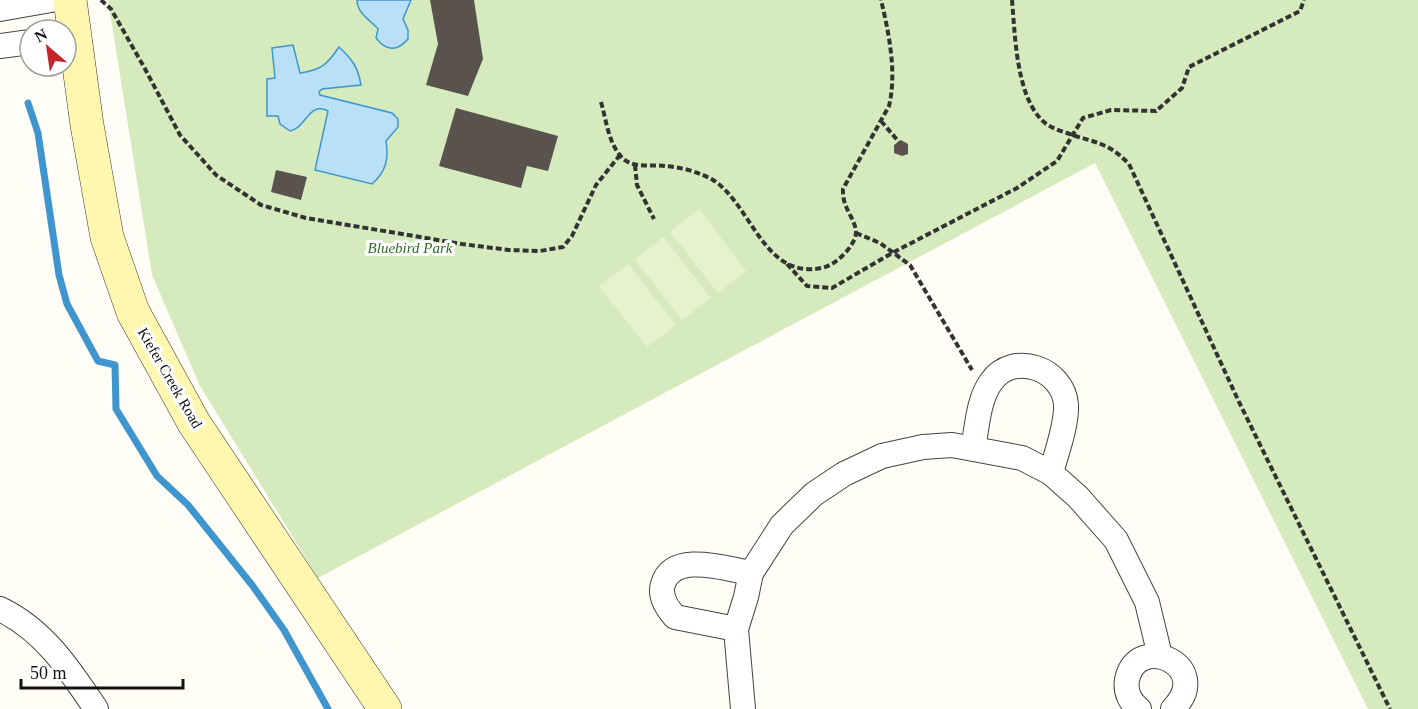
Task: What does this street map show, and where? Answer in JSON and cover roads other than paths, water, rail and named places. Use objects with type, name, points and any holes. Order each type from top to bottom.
[{"type":"street","points":[[0,9],[51,0]]},
{"type":"street","name":"Kiefer Creek Road","points":[[70,0],[70,18]]},
{"type":"street","points":[[0,46],[18,44]]},
{"type":"street","name":"Kiefer Creek Road","points":[[78,78],[107,237],[133,312],[194,423],[385,709]]},
{"type":"street","points":[[973,449],[984,395],[991,381],[1001,372],[1015,366],[1029,366],[1043,370],[1056,379],[1064,392],[1066,406],[1051,473]]},
{"type":"street","points":[[742,709],[736,629],[751,573],[782,525],[814,494],[844,474],[882,456],[923,447],[952,445],[1022,458],[1051,473],[1078,497],[1116,540],[1147,602],[1160,656]]},
{"type":"street","points":[[736,629],[675,617],[664,602],[663,584],[669,572],[685,564],[751,573]]},
{"type":"street","points":[[0,609],[14,615],[45,641],[65,663],[96,709]]},
{"type":"street","points":[[1139,709],[1127,692],[1129,673],[1142,660],[1150,656],[1169,659],[1178,665],[1183,673],[1185,693],[1173,709]]},
{"type":"water","points":[[357,0],[411,0],[403,19],[408,30],[408,39],[396,48],[384,45],[376,38],[378,29],[362,13]]},
{"type":"water","points":[[293,45],[300,73],[323,66],[339,47],[354,64],[361,85],[322,89],[319,92],[320,95],[392,113],[398,119],[398,127],[386,141],[387,159],[383,170],[372,184],[315,170],[328,111],[316,109],[300,125],[290,131],[280,124],[278,116],[267,116],[267,79],[275,78],[272,48]]},
{"type":"waterway","points":[[28,103],[38,133],[59,275],[67,304],[98,361],[115,365],[116,409],[157,476],[188,505],[252,585],[284,630],[328,709]]},
{"type":"park label","name":"Bluebird Park","points":[[410,248]]}]
